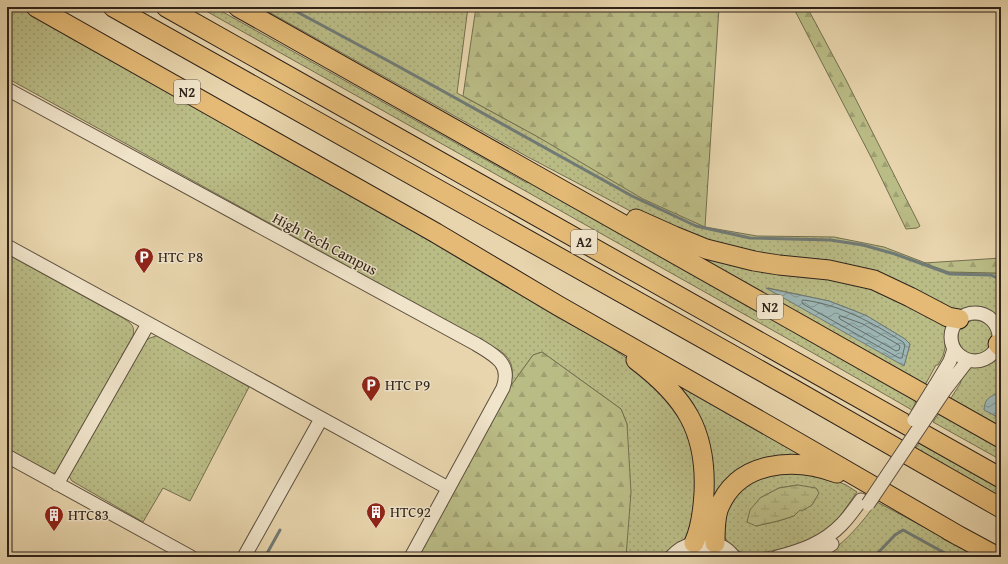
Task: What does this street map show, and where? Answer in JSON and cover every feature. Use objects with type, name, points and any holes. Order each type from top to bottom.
[{"type":"highway","name":"N2","points":[[36,7],[436,233],[959,536]]},
{"type":"highway","name":"A2","points":[[112,7],[793,389],[1001,508]]},
{"type":"highway","name":"A2","points":[[166,7],[1001,478]]},
{"type":"highway","name":"N2","points":[[238,7],[1001,438]]},
{"type":"highway","name":"N2","points":[[539,177],[606,204],[655,228],[706,249],[754,261],[829,270],[874,280],[948,317],[959,318]]},
{"type":"highway","name":"N2","points":[[558,305],[563,315],[634,358],[659,378],[673,393],[692,422],[698,435],[701,447],[704,478],[702,516],[697,537],[690,551]]},
{"type":"highway","name":"N2","points":[[717,550],[715,532],[718,511],[733,486],[746,476],[760,469],[775,465],[787,464],[808,465],[828,469],[850,478],[998,557]]},
{"type":"street","name":"High Tech Campus","points":[[7,89],[476,344],[498,358],[506,375],[503,388],[411,557]]},
{"type":"street","points":[[7,246],[448,488]]},
{"type":"street","points":[[977,312],[986,315],[994,321],[996,325],[999,335],[999,346],[984,359],[974,361],[968,360],[958,354],[954,349],[951,335],[953,326],[959,318],[967,314],[977,312]]},
{"type":"street","points":[[57,484],[148,324]]},
{"type":"street","points":[[940,388],[954,349]]},
{"type":"street","points":[[812,557],[829,546],[853,525],[864,502],[940,388],[968,360]]},
{"type":"street","points":[[244,557],[321,419]]},
{"type":"street","points":[[7,456],[191,557]]},
{"type":"street","points":[[777,557],[812,546],[821,541],[841,525],[864,502]]},
{"type":"street","points":[[671,557],[683,547],[690,551],[701,542],[717,550],[722,546],[734,557]]},
{"type":"green space","points":[[7,7],[24,7],[321,174],[557,317],[605,343],[632,362],[679,405],[700,460],[689,537],[670,551],[665,557],[626,557],[627,424],[621,409],[542,352],[533,355],[510,387],[512,366],[508,358],[499,350],[7,78]]},
{"type":"green space","points":[[199,7],[214,7],[527,183],[530,178],[918,397],[912,410],[813,353]]},
{"type":"green space","points":[[260,7],[468,7],[457,93],[705,227],[757,236],[834,237],[884,247],[949,272],[995,273],[1001,277],[1001,320],[986,308],[976,306],[958,311],[912,292],[753,257],[638,215],[526,156]]},
{"type":"green space","points":[[476,7],[719,7],[705,227],[643,199],[538,137],[463,96]]},
{"type":"green space","points":[[793,7],[807,7],[920,226],[917,228],[906,229],[873,161]]},
{"type":"green space","points":[[671,244],[872,284],[948,325],[943,356],[938,365],[936,365],[924,387]],"holes":[[[768,288],[829,301],[867,316],[905,339],[910,344],[904,365]]]},
{"type":"green space","points":[[7,254],[123,318],[131,324],[134,330],[133,336],[59,469],[52,474],[7,450]]},
{"type":"green space","points":[[1001,258],[1001,277],[995,273],[949,272],[924,263]]},
{"type":"green space","points":[[975,320],[987,325],[992,337],[987,349],[975,354],[963,349],[958,337],[963,325]]},
{"type":"green space","points":[[159,335],[249,387],[190,501],[163,488],[143,522],[72,481],[69,476],[143,342]]},
{"type":"green space","points":[[542,352],[621,409],[627,424],[631,492],[626,557],[416,557],[510,387],[533,355]]},
{"type":"green space","points":[[1001,352],[1001,394],[996,394],[984,409],[1001,419],[1001,430],[949,401],[960,384],[964,372],[970,367],[990,361]]},
{"type":"green space","points":[[637,353],[853,474],[773,460],[710,521],[707,458]]},
{"type":"green space","points":[[941,410],[1001,444],[1001,460],[933,422]]},
{"type":"green space","points":[[919,443],[1001,489],[1001,499],[914,450]]},
{"type":"green space","points":[[776,469],[825,476],[846,485],[857,492],[836,522],[822,534],[806,542],[787,548],[749,554],[737,550],[729,544],[722,532],[725,505],[737,490]],"holes":[[[798,485],[800,510],[791,517],[756,526],[760,498],[779,488]]]},
{"type":"green space","points":[[798,485],[816,488],[819,493],[812,505],[802,511],[800,510],[794,516],[778,521],[756,526],[747,522],[750,510],[760,498],[779,488]]},
{"type":"green space","points":[[877,502],[979,557],[823,557],[853,532]]},
{"type":"water","points":[[766,288],[829,301],[867,316],[905,339],[910,344],[904,366]]},
{"type":"water","points":[[996,394],[1001,394],[1001,419],[984,410],[987,400]]},
{"type":"waterway","points":[[288,7],[632,196],[696,226],[750,238],[830,240],[863,245],[895,254],[950,274],[991,275],[1001,280]]},
{"type":"waterway","points":[[265,557],[280,530]]},
{"type":"waterway","points":[[874,557],[895,535],[903,530],[952,557]]},
{"type":"place","name":"HTC P8","points":[[144,274]]},
{"type":"place","name":"HTC P9","points":[[371,402]]},
{"type":"place","name":"HTC92","points":[[376,529]]},
{"type":"place","name":"HTC83","points":[[54,532]]}]
